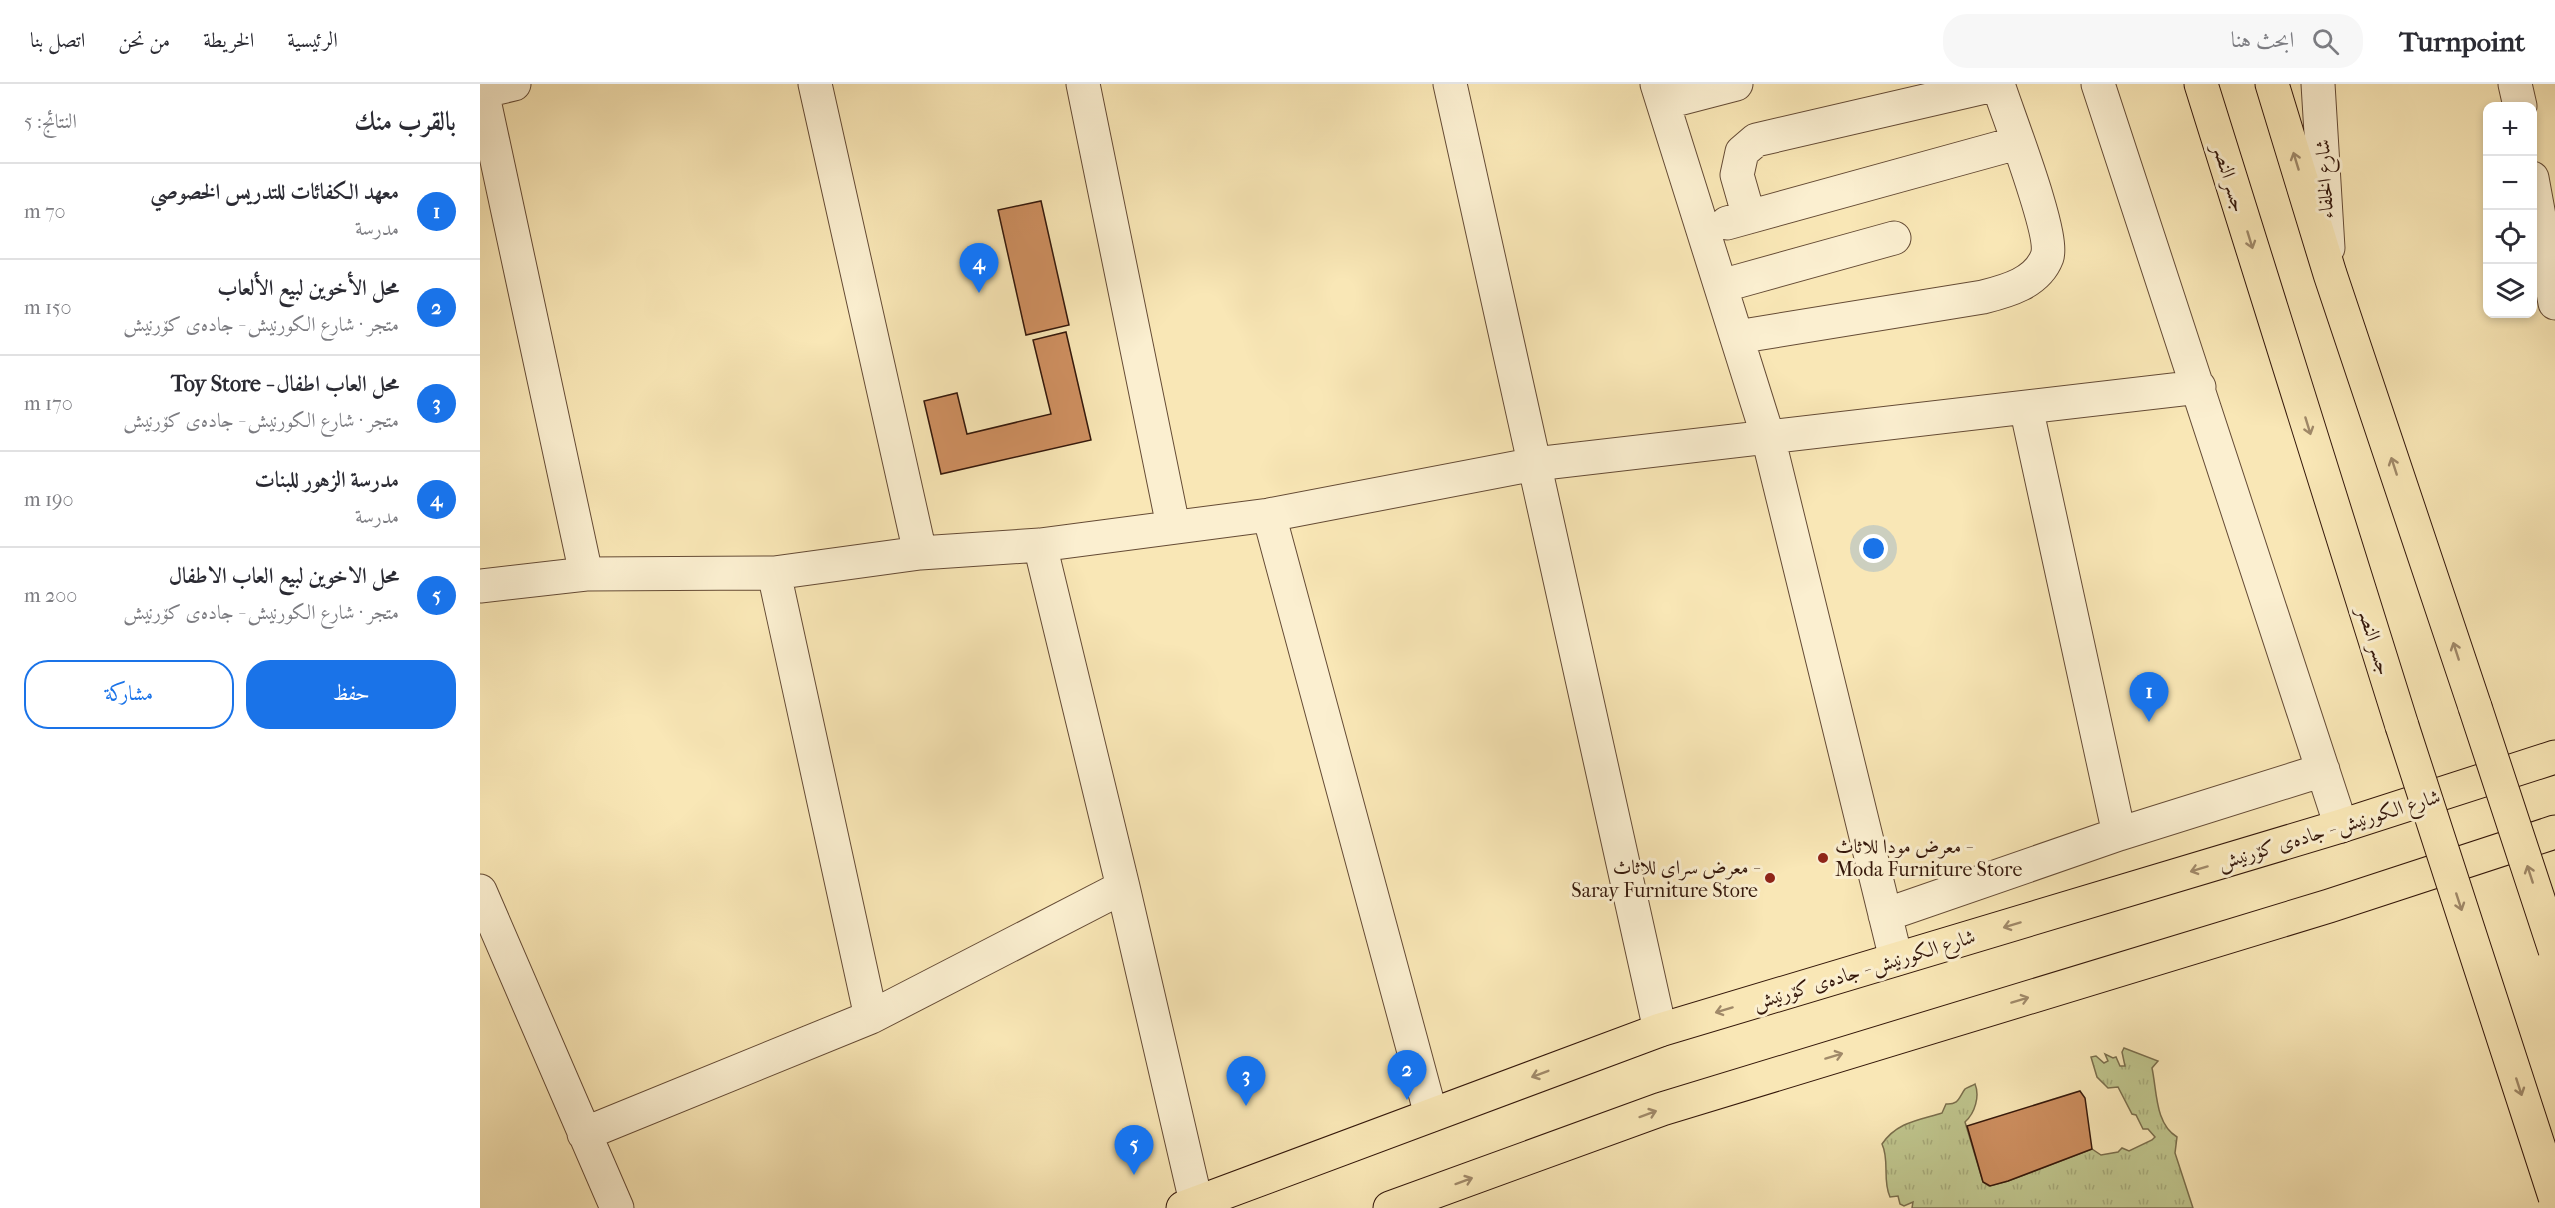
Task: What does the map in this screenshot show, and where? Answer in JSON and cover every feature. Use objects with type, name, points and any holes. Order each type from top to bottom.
[{"type":"main road","name":"جسر النصر","points":[[2200,84],[2402,726],[2555,1197]]},
{"type":"main road","points":[[2272,84],[2330,274],[2555,950]]},
{"type":"main road","name":"شارع الكورنيش - جادەی کۆرنیش","points":[[1189,1205],[1660,1030],[2342,826],[2555,757]]},
{"type":"main road","points":[[1390,1208],[1662,1109],[2329,906],[2555,832]]},
{"type":"street","points":[[514,84],[481,92],[586,574]]},
{"type":"street","points":[[815,84],[920,553]]},
{"type":"street","points":[[1083,84],[1173,526]]},
{"type":"street","points":[[1450,84],[1660,1030]]},
{"type":"street","points":[[1736,84],[1660,94],[1768,437],[1896,959]]},
{"type":"street","points":[[1737,337],[1983,297],[2014,289],[2035,273],[2048,255],[2045,226],[1998,84],[1756,140],[1742,152],[1737,174],[1749,217]]},
{"type":"street","points":[[2098,84],[2342,826]]},
{"type":"street","name":"شارع الخلفاء","points":[[2318,84],[2330,274]]},
{"type":"street","points":[[2516,84],[2519,102]]},
{"type":"street","points":[[1703,230],[2017,143]]},
{"type":"street","points":[[2537,205],[2555,303]]},
{"type":"street","points":[[1721,286],[1894,238]]},
{"type":"street","points":[[480,586],[586,574],[774,573],[920,553],[1040,545],[1269,515],[1534,464],[2199,387]]},
{"type":"street","points":[[2026,408],[2119,834]]},
{"type":"street","points":[[1269,515],[1431,1115]]},
{"type":"street","points":[[1040,545],[1123,887],[1189,1205]]},
{"type":"street","points":[[774,573],[871,1017]]},
{"type":"street","points":[[1885,915],[2119,834],[2323,770]]},
{"type":"street","points":[[584,1134],[871,1017],[1123,887]]},
{"type":"street","points":[[480,891],[617,1208]]},
{"type":"green space","points":[[2124,1048],[2158,1061],[2152,1068],[2158,1106],[2165,1124],[2177,1137],[2175,1153],[2193,1208],[1912,1208],[1913,1202],[1904,1206],[1900,1204],[1898,1196],[1890,1197],[1886,1184],[1886,1157],[1882,1144],[1902,1126],[1942,1113],[1946,1104],[1956,1102],[1965,1089],[1975,1084],[1976,1104],[1965,1122],[1983,1182],[1989,1186],[2092,1149],[2101,1155],[2118,1152],[2122,1148],[2129,1151],[2152,1140],[2155,1137],[2148,1129],[2143,1129],[2118,1087],[2108,1088],[2097,1077],[2091,1057],[2096,1056],[2104,1063],[2108,1061],[2105,1054],[2116,1057],[2120,1066],[2125,1066],[2122,1052]]},
{"type":"building","points":[[1041,201],[1069,325],[1026,335],[998,210]]},
{"type":"building","points":[[1066,332],[1091,440],[941,474],[924,401],[957,393],[967,434],[1051,414],[1033,340]]},
{"type":"building","points":[[2080,1091],[2085,1098],[2092,1149],[2008,1181],[1990,1186],[1983,1182],[1967,1126]]},
{"type":"place","name":"مدرسة الزهور للبنات","points":[[979,293]]},
{"type":"place","name":"معهد الكفائات للتدريس الخصوصي","points":[[2149,722]]},
{"type":"place","name":"معرض مودا للاثاث - Moda Furniture Store","points":[[1823,858]]},
{"type":"place","name":"معرض سراي للاثاث - Saray Furniture Store","points":[[1770,878]]},
{"type":"place","name":"محل الأخوين لبيع الألعاب","points":[[1407,1100]]},
{"type":"place","name":"محل العاب اطفال - Toy Store","points":[[1246,1106]]},
{"type":"place","name":"محل الاخوين لبيع العاب الاطفال","points":[[1134,1175]]}]
